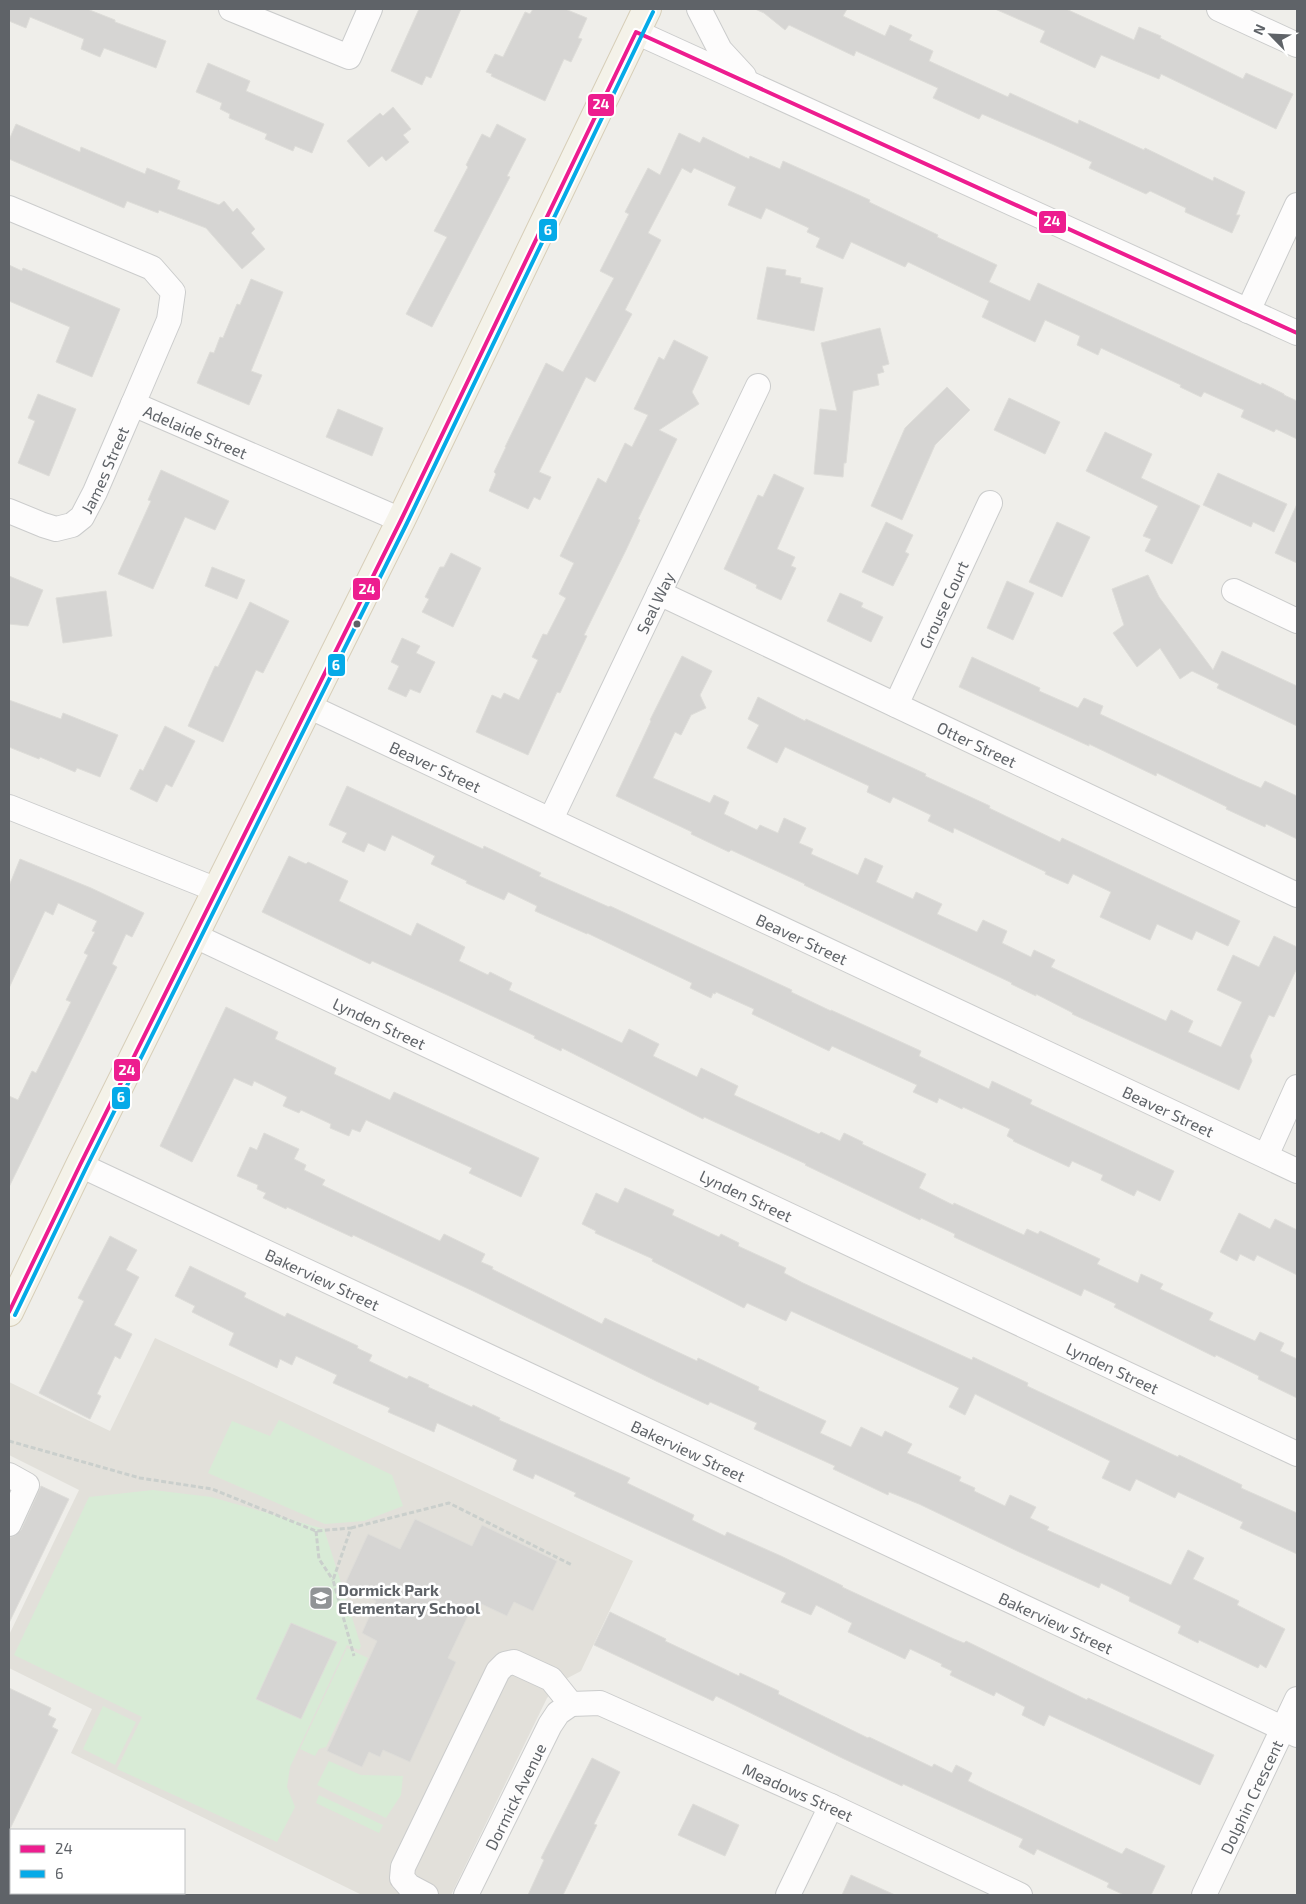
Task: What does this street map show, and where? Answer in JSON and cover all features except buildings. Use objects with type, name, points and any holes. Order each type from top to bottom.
[{"type":"main road","points":[[9,1312],[80,1165],[401,520],[641,20]]},
{"type":"street","points":[[231,9],[349,57],[370,9]]},
{"type":"street","points":[[699,9],[720,50],[752,84]]},
{"type":"street","points":[[1219,9],[1297,45]]},
{"type":"street","points":[[641,20],[752,84],[1297,333]]},
{"type":"street","points":[[1248,311],[1297,206]]},
{"type":"street","name":"Adelaide Street","points":[[9,208],[152,268],[173,292],[169,320],[133,404],[401,520]]},
{"type":"street","name":"Seal Way","points":[[552,819],[758,386]]},
{"type":"street","name":"James Street","points":[[9,511],[56,529],[72,525],[82,517],[96,492],[133,404]]},
{"type":"street","name":"Grouse Court","points":[[896,705],[990,503]]},
{"type":"street","points":[[1234,591],[1297,621]]},
{"type":"street","name":"Otter Street","points":[[659,593],[1297,895]]},
{"type":"street","name":"Beaver Street","points":[[308,706],[552,819],[1297,1171]]},
{"type":"street","points":[[9,807],[217,890]]},
{"type":"street","name":"Lynden Street","points":[[195,936],[1297,1454]]},
{"type":"street","points":[[1266,1156],[1297,1087]]},
{"type":"street","name":"Bakerview Street","points":[[80,1165],[1290,1732]]},
{"type":"street","points":[[9,1475],[27,1485],[9,1524]]},
{"type":"street","points":[[426,1895],[409,1886],[402,1878],[402,1867],[498,1671],[505,1664],[514,1662],[551,1680],[572,1704]]},
{"type":"street","name":"Dolphin Crescent","points":[[1204,1895],[1290,1732],[1297,1699]]},
{"type":"street","name":"Meadows Street","points":[[572,1704],[600,1703],[831,1806],[1020,1895]]},
{"type":"street","name":"Dormick Avenue","points":[[466,1895],[550,1726],[558,1713],[572,1704]]},
{"type":"street","points":[[788,1895],[831,1806]]},
{"type":"path","points":[[9,1440],[140,1478],[212,1489],[316,1530],[351,1528],[449,1503],[572,1565]]},
{"type":"path","points":[[333,1580],[351,1528]]},
{"type":"path","points":[[316,1530],[319,1559],[333,1580],[354,1656]]},
{"type":"shaded area","name":"Dormick Park Elementary School","points":[[155,1338],[633,1561],[581,1671],[562,1681],[547,1698],[451,1895],[362,1895],[71,1753],[92,1709],[9,1668],[9,1635],[79,1490],[9,1455],[9,1382],[110,1431]]},
{"type":"green space","points":[[279,1420],[392,1475],[403,1506],[364,1521],[325,1524],[208,1473],[232,1421],[270,1436]]},
{"type":"green space","points":[[153,1490],[211,1497],[324,1529],[361,1646],[359,1650],[347,1645],[290,1767],[287,1787],[295,1807],[277,1842],[117,1769],[142,1717],[14,1655],[89,1497]]},
{"type":"green space","points":[[347,1648],[368,1658],[326,1747],[319,1749],[315,1756],[300,1749]]},
{"type":"green space","points":[[103,1706],[136,1722],[115,1765],[83,1749]]},
{"type":"green space","points":[[329,1761],[361,1775],[403,1776],[401,1795],[386,1818],[317,1785]]},
{"type":"green space","points":[[319,1795],[383,1825],[379,1833],[316,1803]]},
{"type":"transit line","name":"6","points":[[15,1315],[86,1168],[407,523],[653,12]]},
{"type":"transit line","name":"24","points":[[9,1312],[80,1165],[401,520],[636,32],[1297,333]]},
{"type":"place","name":"Dormick Park Elementary School","points":[[321,1598]]}]
